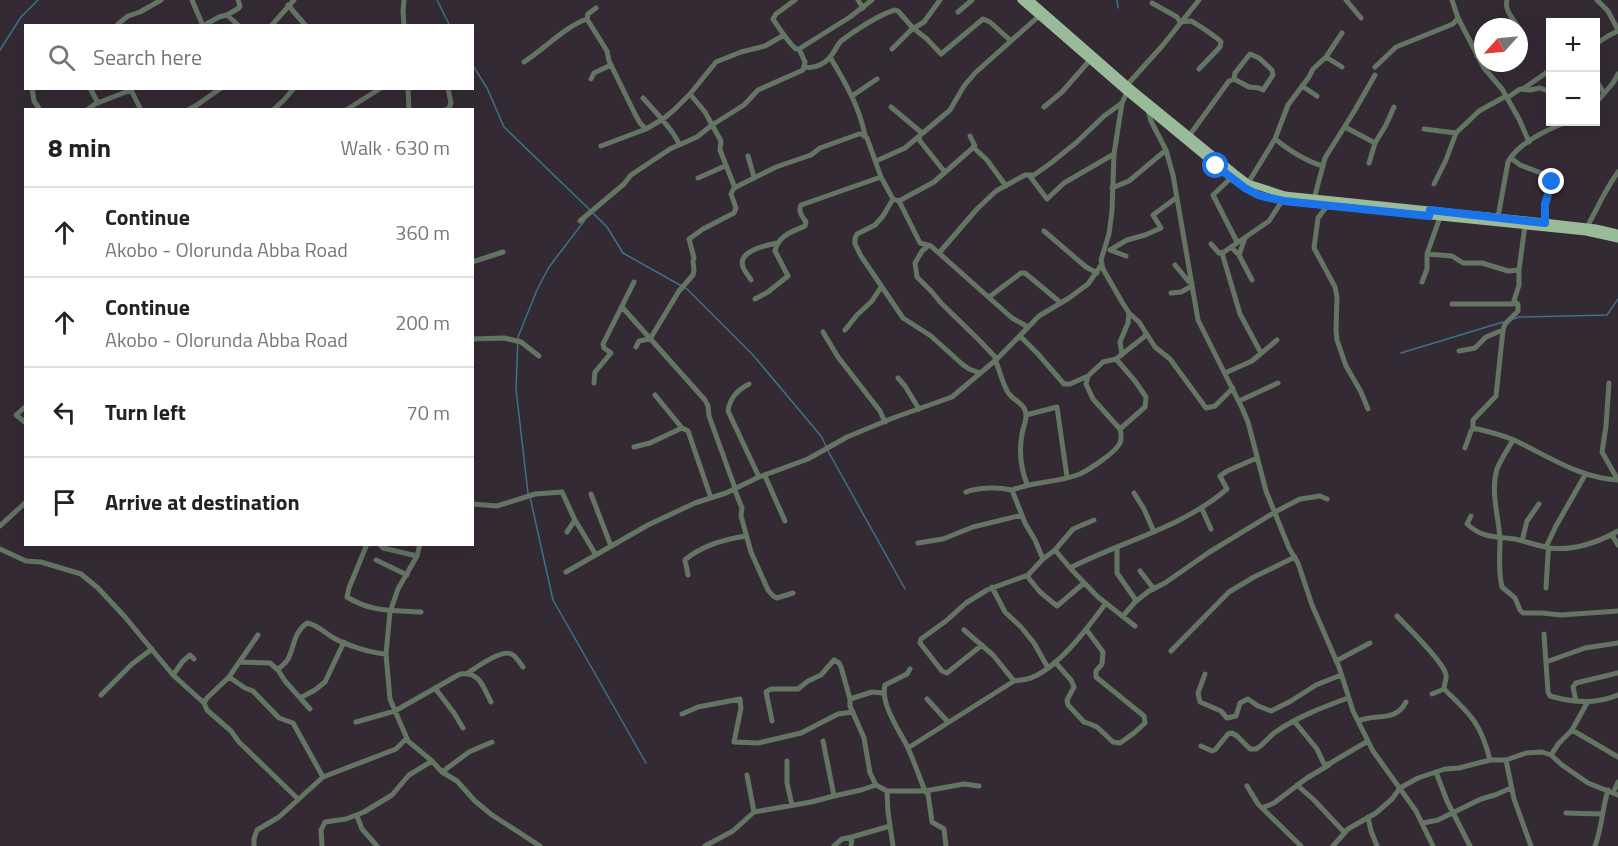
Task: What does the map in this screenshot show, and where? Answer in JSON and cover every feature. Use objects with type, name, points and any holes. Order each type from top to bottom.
[{"type":"main road","points":[[1021,0],[1039,16],[1063,32],[1231,178],[1258,195],[1284,201],[1327,206],[1498,217],[1587,227],[1618,233]]},
{"type":"main road","points":[[1030,0],[1090,60],[1248,183],[1285,195],[1429,213],[1440,217],[1595,233],[1618,239]]},
{"type":"street","points":[[118,24],[128,16],[160,0]]},
{"type":"street","points":[[192,0],[202,24]]},
{"type":"street","points":[[207,24],[239,8],[238,0]]},
{"type":"street","points":[[273,24],[294,0]]},
{"type":"street","points":[[403,24],[404,0]]},
{"type":"street","points":[[858,0],[863,8]]},
{"type":"street","points":[[799,49],[872,0]]},
{"type":"street","points":[[892,49],[913,28],[924,22],[940,0]]},
{"type":"street","points":[[958,12],[972,0]]},
{"type":"street","points":[[566,572],[648,525],[695,503],[808,459],[847,437],[952,398],[996,360],[1043,313],[1088,284],[1100,269],[1101,260],[1107,250],[1112,211],[1114,154],[1122,103],[1127,88],[1199,0]]},
{"type":"street","points":[[1346,0],[1361,18]]},
{"type":"street","points":[[1452,0],[1474,50]]},
{"type":"street","points":[[1507,0],[1506,5],[1513,18]]},
{"type":"street","points":[[1597,0],[1608,11],[1618,30],[1600,41]]},
{"type":"street","points":[[580,221],[624,184],[631,175],[744,105],[758,90],[800,72],[805,67],[806,62],[799,49],[794,48],[773,19],[790,1]]},
{"type":"street","points":[[1152,3],[1177,17],[1180,22]]},
{"type":"street","points":[[288,5],[304,24]]},
{"type":"street","points":[[524,62],[576,23],[586,19],[588,14],[596,8]]},
{"type":"street","points":[[805,67],[817,67],[830,57],[838,44],[846,38],[895,9],[941,54],[983,19],[990,22],[1011,40]]},
{"type":"street","points":[[227,15],[237,24]]},
{"type":"street","points":[[876,161],[905,148],[950,110],[964,86],[975,73],[1039,16]]},
{"type":"street","points":[[1375,67],[1396,46],[1453,24],[1458,18]]},
{"type":"street","points":[[586,19],[607,51],[611,65],[640,123],[646,129]]},
{"type":"street","points":[[1180,22],[1196,23],[1219,38],[1221,42],[1220,47],[1199,69]]},
{"type":"street","points":[[1248,183],[1275,139],[1286,108],[1342,33]]},
{"type":"street","points":[[602,146],[646,129],[663,119],[690,94],[716,62],[765,46],[784,35]]},
{"type":"street","points":[[1250,54],[1259,58],[1273,72],[1263,90],[1249,87],[1234,79],[1235,72],[1250,54]]},
{"type":"street","points":[[830,57],[852,96],[881,177],[920,243],[931,246],[1012,318],[1028,327]]},
{"type":"street","points":[[1326,57],[1342,67]]},
{"type":"street","points":[[1044,107],[1062,92],[1090,60]]},
{"type":"street","points":[[591,79],[598,71],[611,65]]},
{"type":"street","points":[[1487,72],[1506,97],[1529,142]]},
{"type":"street","points":[[1434,184],[1456,133],[1479,111],[1548,72]]},
{"type":"street","points":[[1314,199],[1325,158],[1375,75]]},
{"type":"street","points":[[1600,98],[1618,76]]},
{"type":"street","points":[[852,96],[877,79]]},
{"type":"street","points":[[1189,136],[1223,88],[1234,79]]},
{"type":"street","points":[[1302,86],[1317,96]]},
{"type":"street","points":[[1600,86],[1604,93]]},
{"type":"street","points":[[1523,88],[1546,90]]},
{"type":"street","points":[[32,90],[34,101],[39,108]]},
{"type":"street","points":[[91,90],[97,106],[131,90]]},
{"type":"street","points":[[133,90],[140,108]]},
{"type":"street","points":[[198,107],[219,90]]},
{"type":"street","points":[[275,108],[292,90]]},
{"type":"street","points":[[349,108],[378,90]]},
{"type":"street","points":[[408,90],[409,108]]},
{"type":"street","points":[[448,90],[451,104],[449,108]]},
{"type":"street","points":[[690,94],[721,141],[720,150],[735,188]]},
{"type":"street","points":[[643,98],[663,119],[679,145]]},
{"type":"street","points":[[939,253],[977,209],[996,191],[1025,175],[1034,175],[1122,103]]},
{"type":"street","points":[[891,107],[920,135],[920,141],[944,171]]},
{"type":"street","points":[[1369,163],[1375,143],[1394,107]]},
{"type":"street","points":[[1149,109],[1151,122],[1166,150],[1173,175],[1198,320],[1248,422],[1266,491],[1336,661],[1358,721],[1368,741],[1410,802],[1432,846]]},
{"type":"street","points":[[1498,217],[1508,162],[1520,148],[1557,126]]},
{"type":"street","points":[[1345,127],[1375,143]]},
{"type":"street","points":[[1424,129],[1456,133]]},
{"type":"street","points":[[650,339],[679,291],[693,275],[694,258],[689,239],[734,213],[736,208],[731,194],[735,188],[782,164],[811,155],[820,148],[855,135],[865,135]]},
{"type":"street","points":[[970,136],[975,143],[973,147],[934,182],[891,204],[871,228],[858,234],[855,244],[903,318],[931,336],[969,369],[980,373]]},
{"type":"street","points":[[1275,139],[1311,163],[1323,166]]},
{"type":"street","points":[[973,147],[987,160],[1006,186]]},
{"type":"street","points":[[1112,188],[1129,181],[1166,150]]},
{"type":"street","points":[[1029,176],[1047,199],[1064,183],[1114,154]]},
{"type":"street","points":[[748,156],[754,177]]},
{"type":"street","points":[[1511,158],[1520,165],[1549,176],[1551,179],[1545,208],[1545,223]]},
{"type":"street","points":[[698,178],[725,165]]},
{"type":"street","points":[[1587,227],[1605,190],[1618,172]]},
{"type":"street","points":[[751,280],[742,263],[745,256],[749,251],[777,243],[787,233],[805,226],[806,222],[799,208],[801,205],[881,177]]},
{"type":"street","points":[[1231,178],[1213,195],[1237,242]]},
{"type":"street","points":[[1107,250],[1161,228],[1153,215],[1176,198]]},
{"type":"street","points":[[1222,253],[1269,221],[1284,201]]},
{"type":"street","points":[[1327,206],[1318,218],[1314,248],[1335,287],[1338,340],[1346,366],[1368,409]]},
{"type":"street","points":[[1422,282],[1427,254],[1440,217]]},
{"type":"street","points":[[1452,304],[1510,305],[1515,302],[1520,285],[1519,270],[1525,225]]},
{"type":"street","points":[[1044,231],[1086,267],[1100,269],[1129,313],[1155,347],[1170,359],[1206,408],[1215,406],[1233,388]]},
{"type":"street","points":[[1239,255],[1245,238]]},
{"type":"street","points":[[755,299],[788,276],[775,251],[777,243]]},
{"type":"street","points":[[1211,244],[1219,253],[1222,253],[1240,314],[1261,353]]},
{"type":"street","points":[[928,246],[915,263],[917,277],[996,360],[1008,393],[1021,404],[1026,415],[1020,453],[1027,484]]},
{"type":"street","points":[[1231,247],[1239,255],[1252,280]]},
{"type":"street","points":[[1107,250],[1126,256]]},
{"type":"street","points":[[474,261],[503,252]]},
{"type":"street","points":[[1427,254],[1452,256],[1463,263],[1482,263],[1503,270],[1519,270]]},
{"type":"street","points":[[1175,265],[1192,285]]},
{"type":"street","points":[[989,297],[1021,273],[1025,273],[1061,303]]},
{"type":"street","points":[[594,383],[595,372],[610,353],[603,344],[634,282]]},
{"type":"street","points":[[1171,293],[1192,285]]},
{"type":"street","points":[[845,330],[856,315],[872,301],[881,287]]},
{"type":"street","points":[[1465,448],[1473,429],[1473,420],[1496,396],[1503,330],[1505,324],[1518,311],[1518,304],[1515,302]]},
{"type":"street","points":[[622,307],[706,403],[742,508],[741,516],[753,557],[771,594],[777,597],[793,593]]},
{"type":"street","points":[[1120,429],[1145,407],[1146,397],[1119,357],[1120,342],[1128,323],[1129,313]]},
{"type":"street","points":[[1459,351],[1475,348],[1486,337],[1503,330]]},
{"type":"street","points":[[823,332],[838,357],[880,411],[885,422]]},
{"type":"street","points":[[1020,336],[1064,384],[1070,384],[1088,376],[1104,362],[1119,357],[1146,333]]},
{"type":"street","points":[[474,339],[504,338],[521,342],[539,356]]},
{"type":"street","points":[[636,347],[639,340],[650,339]]},
{"type":"street","points":[[1225,373],[1251,361],[1277,340]]},
{"type":"street","points":[[966,492],[1003,488],[1012,490],[1027,484],[1080,474],[1110,454],[1120,442],[1120,429],[1093,399],[1086,384],[1088,376]]},
{"type":"street","points":[[898,378],[919,409]]},
{"type":"street","points":[[1473,429],[1513,440],[1585,475],[1618,480],[1602,452],[1609,383]]},
{"type":"street","points":[[749,384],[736,393],[730,401],[728,411],[785,520]]},
{"type":"street","points":[[1239,400],[1278,384]]},
{"type":"street","points":[[655,395],[682,428],[688,431],[711,498]]},
{"type":"street","points":[[1026,415],[1057,407],[1067,477]]},
{"type":"street","points":[[24,408],[16,415],[24,421]]},
{"type":"street","points":[[634,447],[650,443],[682,428]]},
{"type":"street","points":[[1513,440],[1498,466],[1495,480],[1501,583],[1504,590],[1515,598],[1523,613],[1561,615],[1618,611]]},
{"type":"street","points":[[1070,568],[1202,509],[1227,489],[1220,476],[1257,458]]},
{"type":"street","points":[[1546,588],[1548,547],[1556,526],[1585,475]]},
{"type":"street","points":[[1012,490],[1043,559]]},
{"type":"street","points":[[474,504],[497,506],[559,491],[564,494],[575,520],[596,555]]},
{"type":"street","points":[[1134,493],[1154,532]]},
{"type":"street","points":[[591,494],[612,546]]},
{"type":"street","points":[[1123,616],[1135,602],[1154,589],[1275,512],[1300,499],[1320,496],[1327,499]]},
{"type":"street","points":[[0,526],[24,504]]},
{"type":"street","points":[[1522,541],[1527,521],[1539,504]]},
{"type":"street","points":[[1202,509],[1211,529]]},
{"type":"street","points":[[918,543],[943,539],[973,527],[1022,515]]},
{"type":"street","points":[[1471,516],[1467,524],[1477,532],[1489,537],[1500,537],[1559,549],[1594,542],[1618,531]]},
{"type":"street","points":[[567,532],[575,520]]},
{"type":"street","points":[[982,645],[947,673],[942,671],[920,643],[921,639],[966,603],[992,587],[1027,576],[1055,550],[1073,529],[1094,520]]},
{"type":"street","points":[[1612,535],[1618,545]]},
{"type":"street","points":[[688,575],[685,560],[696,551],[746,536]]},
{"type":"street","points":[[366,546],[346,596],[367,607],[390,612],[399,610],[421,612]]},
{"type":"street","points":[[381,546],[417,556]]},
{"type":"street","points":[[420,546],[390,612],[386,654],[390,699],[408,741],[442,772],[457,781],[475,801],[492,815],[540,846]]},
{"type":"street","points":[[1117,548],[1117,573],[1135,602]]},
{"type":"street","points":[[0,549],[26,561],[41,562],[81,574],[98,588],[173,675],[204,702],[207,710],[298,799]]},
{"type":"street","points":[[1055,550],[1098,597],[1135,626]]},
{"type":"street","points":[[1171,651],[1229,592],[1294,557]]},
{"type":"street","points":[[376,560],[407,575]]},
{"type":"street","points":[[1140,571],[1154,589]]},
{"type":"street","points":[[1027,576],[1040,592],[1057,606],[1084,583]]},
{"type":"street","points":[[992,587],[1005,612],[1034,643],[1048,668]]},
{"type":"street","points":[[908,748],[1014,681],[1031,678],[1048,668],[1086,629],[1106,603]]},
{"type":"street","points":[[1397,616],[1443,668],[1447,676],[1444,689]]},
{"type":"street","points":[[278,670],[288,660],[293,641],[303,625],[307,623],[315,625],[333,638],[386,654]]},
{"type":"street","points":[[1055,662],[1071,680],[1074,687],[1067,700],[1068,705],[1084,722],[1097,727],[1113,742],[1120,743],[1146,723],[1144,716],[1096,676],[1103,652],[1086,629]]},
{"type":"street","points":[[964,630],[998,660],[1014,681]]},
{"type":"street","points":[[1544,634],[1549,694],[1587,703],[1602,701],[1618,695]]},
{"type":"street","points":[[204,702],[229,677],[258,635]]},
{"type":"street","points":[[300,698],[325,682],[344,642]]},
{"type":"street","points":[[1336,661],[1370,643]]},
{"type":"street","points":[[1546,662],[1585,648],[1618,643]]},
{"type":"street","points":[[101,695],[132,664],[152,649]]},
{"type":"street","points":[[468,673],[487,660],[508,653],[513,655],[523,667]]},
{"type":"street","points":[[173,675],[190,655],[194,659]]},
{"type":"street","points":[[772,721],[766,692],[771,689],[798,689],[821,675],[834,660],[839,663],[849,689],[850,706],[864,738],[870,773],[876,785],[887,791],[925,791],[964,784],[979,786]]},
{"type":"street","points":[[240,662],[270,663],[310,709]]},
{"type":"street","points":[[910,669],[907,674],[885,685],[883,693],[928,794],[932,822],[944,829],[946,846]]},
{"type":"street","points":[[1576,701],[1573,687],[1576,683],[1618,673]]},
{"type":"street","points":[[356,722],[395,711],[460,674],[475,675],[491,702]]},
{"type":"street","points":[[1205,674],[1198,693],[1200,702],[1221,711],[1227,718],[1236,716],[1240,704],[1248,699],[1272,711],[1316,685],[1341,675]]},
{"type":"street","points":[[229,677],[244,688],[253,691],[279,718],[293,723],[323,777]]},
{"type":"street","points":[[435,688],[454,712],[463,728]]},
{"type":"street","points":[[1432,694],[1444,689]]},
{"type":"street","points":[[1444,689],[1476,722],[1482,733],[1490,760]]},
{"type":"street","points":[[850,699],[872,692],[883,693]]},
{"type":"street","points":[[1201,746],[1215,750],[1228,734],[1232,733],[1238,736],[1246,747],[1254,750],[1294,721],[1348,698]]},
{"type":"street","points":[[682,714],[698,707],[740,699],[741,708],[734,742],[747,744],[801,733],[838,714],[853,712]]},
{"type":"street","points":[[927,699],[948,722]]},
{"type":"street","points":[[1358,721],[1397,714],[1406,702]]},
{"type":"street","points":[[1551,754],[1572,730],[1587,703]]},
{"type":"street","points":[[1294,721],[1312,742],[1324,764],[1329,764]]},
{"type":"street","points":[[1572,730],[1618,757]]},
{"type":"street","points":[[254,846],[257,830],[279,817],[323,777],[396,749],[407,738]]},
{"type":"street","points":[[823,741],[834,796]]},
{"type":"street","points":[[1262,808],[1274,803],[1297,785],[1368,741]]},
{"type":"street","points":[[442,772],[469,752],[492,742]]},
{"type":"street","points":[[1333,846],[1344,832],[1368,818],[1392,799],[1400,788],[1418,778],[1490,760],[1506,760],[1532,752],[1551,754],[1562,765],[1588,783],[1613,793]]},
{"type":"street","points":[[1506,760],[1511,788],[1531,846]]},
{"type":"street","points":[[322,846],[321,830],[324,822],[357,816],[392,795],[409,775],[432,761]]},
{"type":"street","points":[[787,761],[787,783],[792,805]]},
{"type":"street","points":[[1437,772],[1452,813],[1470,846]]},
{"type":"street","points":[[747,775],[754,812]]},
{"type":"street","points":[[1595,846],[1600,832],[1602,814],[1618,782]]},
{"type":"street","points":[[705,846],[733,831],[754,812],[811,802],[876,785]]},
{"type":"street","points":[[1297,785],[1344,832]]},
{"type":"street","points":[[1247,786],[1262,808],[1301,846]]},
{"type":"street","points":[[1422,823],[1435,822],[1480,799],[1492,797],[1511,788]]},
{"type":"street","points":[[887,791],[893,846]]},
{"type":"street","points":[[1566,813],[1602,814]]},
{"type":"street","points":[[357,816],[362,829],[377,846]]},
{"type":"street","points":[[1368,818],[1377,846]]},
{"type":"street","points":[[834,846],[842,839],[890,826]]},
{"type":"street","points":[[851,846],[852,837]]},
{"type":"waterway","points":[[0,50],[21,17],[38,0]]},
{"type":"waterway","points":[[437,0],[449,24]]},
{"type":"waterway","points":[[1117,0],[1118,8]]},
{"type":"waterway","points":[[474,67],[487,88],[504,127],[590,210]]},
{"type":"waterway","points":[[593,213],[607,227],[623,253],[687,289],[753,355],[821,436],[826,446]]},
{"type":"waterway","points":[[528,493],[516,389],[518,337],[549,267],[585,220]]},
{"type":"waterway","points":[[1513,319],[1607,315],[1618,299]]},
{"type":"waterway","points":[[1401,353],[1503,322]]},
{"type":"waterway","points":[[828,451],[905,589]]},
{"type":"waterway","points":[[530,497],[553,600],[646,763]]},
{"type":"route","points":[[1216,166],[1258,195],[1284,201],[1429,216],[1430,210],[1545,223],[1545,204],[1552,182]]}]
